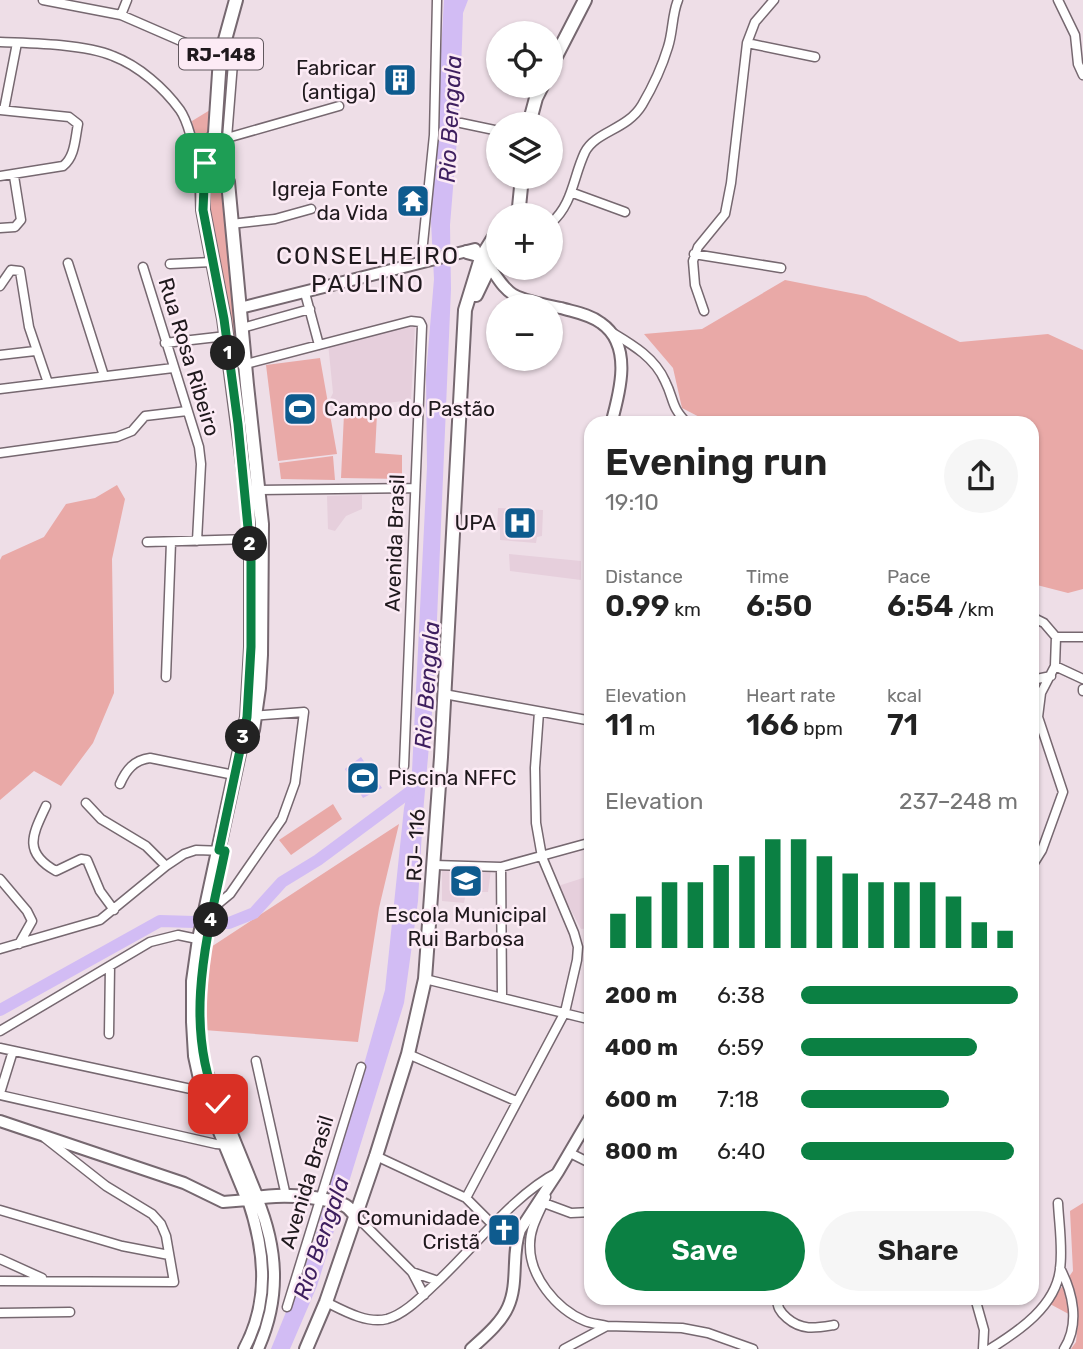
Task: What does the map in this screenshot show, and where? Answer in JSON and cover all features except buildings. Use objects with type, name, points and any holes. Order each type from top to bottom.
[{"type":"main road","name":"RJ-148","points":[[236,0],[222,52],[218,109],[203,210],[226,336],[246,485],[250,539],[257,559]]},
{"type":"main road","points":[[563,43],[585,0]]},
{"type":"main road","points":[[209,162],[222,149],[224,139],[218,109]]},
{"type":"main road","points":[[209,162],[227,177],[259,490],[257,559],[261,654],[252,716],[193,981],[194,1056],[253,1199],[286,1196],[322,1200],[346,1206],[356,1216]]},
{"type":"main road","points":[[209,162],[214,172],[227,177]]},
{"type":"main road","points":[[518,203],[520,189]]},
{"type":"main road","points":[[514,203],[520,192]]},
{"type":"main road","points":[[463,253],[474,253],[486,268]]},
{"type":"main road","points":[[463,253],[473,265],[486,268]]},
{"type":"main road","name":"RJ- 116","points":[[307,1348],[326,1302],[376,1156],[408,1055],[425,979],[466,325],[486,268]]},
{"type":"main road","points":[[222,851],[234,775],[252,716]]},
{"type":"street","points":[[43,0],[121,15],[222,52],[231,51],[233,63],[224,139],[339,106]]},
{"type":"street","points":[[121,15],[127,0]]},
{"type":"street","points":[[425,262],[434,135],[437,0]]},
{"type":"street","points":[[563,209],[573,193],[586,150],[593,141],[624,125],[641,106],[663,62],[678,0]]},
{"type":"street","points":[[704,311],[695,285],[694,254],[725,215],[747,43],[755,22],[774,0]]},
{"type":"street","points":[[1058,0],[1074,35],[1078,64],[1083,75]]},
{"type":"street","points":[[0,42],[87,50],[111,55],[130,64],[169,96],[186,120],[192,143],[209,162]]},
{"type":"street","points":[[0,176],[14,176],[63,166],[69,162],[78,124],[69,117],[2,110],[17,43]]},
{"type":"street","points":[[747,43],[815,57]]},
{"type":"street","points":[[461,122],[486,128]]},
{"type":"street","points":[[0,228],[15,227],[22,220],[14,176]]},
{"type":"street","points":[[573,193],[625,212]]},
{"type":"street","points":[[231,224],[275,219],[311,209]]},
{"type":"street","points":[[240,309],[486,247]]},
{"type":"street","points":[[694,254],[781,268]]},
{"type":"street","points":[[170,264],[212,262]]},
{"type":"street","points":[[68,263],[104,376]]},
{"type":"street","name":"Rua Rosa Ribeiro","points":[[143,267],[199,447],[201,464],[197,541]]},
{"type":"street","points":[[0,286],[11,270],[20,271],[35,351],[48,383]]},
{"type":"street","points":[[498,280],[513,295],[585,314],[632,344],[656,366],[667,383],[673,407],[681,416]]},
{"type":"street","points":[[230,371],[245,364],[319,345],[305,293]]},
{"type":"street","points":[[242,328],[310,309]]},
{"type":"street","name":"Avenida Brasil","points":[[319,345],[411,321],[421,322],[404,766]]},
{"type":"street","points":[[613,333],[621,358],[621,382],[613,416]]},
{"type":"street","points":[[165,344],[226,336]]},
{"type":"street","points":[[0,355],[35,351]]},
{"type":"street","points":[[0,389],[173,368]]},
{"type":"street","points":[[0,453],[117,437],[132,431],[145,416],[187,411]]},
{"type":"street","points":[[259,490],[414,488]]},
{"type":"street","points":[[147,542],[250,539]]},
{"type":"street","points":[[166,677],[171,542]]},
{"type":"street","points":[[1039,620],[1056,637],[1055,666],[1039,701],[1040,725],[1063,792],[1039,855]]},
{"type":"street","points":[[1056,637],[1083,637]]},
{"type":"street","points":[[1055,666],[1083,679]]},
{"type":"street","points":[[1039,679],[1051,676]]},
{"type":"street","points":[[444,694],[584,720]]},
{"type":"street","points":[[0,1031],[150,942],[206,925],[282,820],[295,783],[304,712],[252,716]]},
{"type":"street","points":[[466,1198],[565,1012],[577,960],[578,947],[542,857],[536,823],[534,796],[539,712]]},
{"type":"street","points":[[120,784],[126,771],[142,759],[150,758],[234,775]]},
{"type":"street","points":[[86,803],[101,819],[146,846],[166,866]]},
{"type":"street","points":[[46,806],[32,838],[35,851],[56,870],[81,859],[87,860],[100,891],[114,911]]},
{"type":"street","points":[[434,866],[501,867],[584,844]]},
{"type":"street","points":[[0,949],[87,926],[114,911],[184,854],[196,850],[222,851]]},
{"type":"street","points":[[501,867],[502,996]]},
{"type":"street","points":[[0,879],[32,921],[19,944]]},
{"type":"street","points":[[108,1034],[110,966]]},
{"type":"street","points":[[425,979],[584,1018]]},
{"type":"street","points":[[0,1048],[191,1088],[206,1086]]},
{"type":"street","points":[[13,1051],[0,1094],[229,1145]]},
{"type":"street","points":[[408,1055],[516,1101]]},
{"type":"street","points":[[256,1061],[286,1196]]},
{"type":"street","name":"Avenida Brasil","points":[[287,1307],[361,1067]]},
{"type":"street","points":[[0,1121],[184,1183],[223,1202],[253,1199]]},
{"type":"street","points":[[471,1349],[509,1307],[514,1285],[516,1240],[520,1230],[584,1128]]},
{"type":"street","points":[[0,1281],[174,1282],[166,1236],[161,1224],[152,1214],[106,1186],[40,1134]]},
{"type":"street","points":[[570,1153],[584,1160]]},
{"type":"street","points":[[376,1156],[466,1198],[494,1226]]},
{"type":"street","points":[[558,1172],[532,1227],[530,1244],[533,1263],[543,1286],[562,1307],[586,1321],[607,1326],[682,1328],[708,1333],[753,1349]]},
{"type":"street","points":[[326,1302],[353,1315],[372,1320],[386,1319],[398,1314],[424,1295],[536,1185],[558,1172]]},
{"type":"street","points":[[244,1349],[256,1321],[264,1280],[253,1199]]},
{"type":"street","points":[[253,1199],[272,1248],[275,1278],[271,1313],[258,1349]]},
{"type":"street","points":[[544,1203],[571,1213],[584,1212]]},
{"type":"street","points":[[990,1349],[1038,1312],[1055,1286],[1060,1268],[1058,1203]]},
{"type":"street","points":[[0,1210],[122,1247],[169,1255]]},
{"type":"street","points":[[356,1216],[412,1272],[424,1295]]},
{"type":"street","points":[[0,1259],[46,1280]]},
{"type":"street","points":[[1060,1268],[1072,1295],[1071,1331],[1064,1349]]},
{"type":"street","points":[[412,1272],[438,1281]]},
{"type":"street","points":[[777,1305],[799,1326],[814,1328],[834,1325]]},
{"type":"street","points":[[977,1305],[984,1330],[983,1349]]},
{"type":"street","points":[[0,1313],[70,1312]]},
{"type":"street","points":[[564,1349],[607,1326]]},
{"type":"shaded area","points":[[210,110],[209,134],[203,145],[195,140],[192,121]]},
{"type":"shaded area","points":[[223,175],[261,519],[252,552],[204,177]]},
{"type":"shaded area","points":[[785,280],[866,296],[960,342],[1048,334],[1083,350],[1083,589],[1068,593],[1039,586],[1039,416],[698,416],[682,408],[673,368],[644,334],[702,329]]},
{"type":"shaded area","points":[[415,326],[411,400],[331,410],[329,401],[333,393],[328,343]]},
{"type":"shaded area","name":"Campo do Pastão","points":[[320,358],[337,454],[278,461],[266,365]]},
{"type":"shaded area","points":[[344,414],[377,414],[375,453],[402,455],[402,479],[341,478]]},
{"type":"shaded area","points":[[333,456],[335,480],[281,479],[279,463]]},
{"type":"shaded area","points":[[117,485],[125,499],[112,559],[114,693],[93,743],[61,786],[34,771],[0,800],[0,560],[2,556],[44,537],[66,504],[95,498]]},
{"type":"shaded area","points":[[362,495],[362,509],[346,516],[335,531],[328,529],[327,496]]},
{"type":"shaded area","name":"UPA","points":[[498,508],[543,510],[542,536],[537,537],[536,543],[500,540],[500,527],[497,527]]},
{"type":"shaded area","points":[[509,554],[581,561],[581,580],[510,571]]},
{"type":"shaded area","points":[[333,804],[342,819],[291,855],[279,840]]},
{"type":"shaded area","points":[[399,824],[379,908],[358,1042],[204,1030],[211,947]]},
{"type":"shaded area","name":"Escola Municipal Rui Barbosa","points":[[442,870],[491,870],[488,892],[466,892],[464,903],[442,901]]},
{"type":"shaded area","points":[[584,878],[584,929],[581,929],[558,886]]},
{"type":"shaded area","points":[[1083,1203],[1083,1349],[1071,1349],[1076,1342],[1078,1319],[1050,1304],[1073,1271],[1070,1211]]},
{"type":"water","name":"Rio Bengala","points":[[444,0],[468,0],[463,13],[460,102],[450,225],[451,289],[434,690],[418,901],[404,1003],[317,1286],[290,1349],[271,1349],[312,1248],[385,990],[404,808],[412,771],[427,467],[426,375],[434,279],[431,222]]},
{"type":"water","name":"Piscina NFFC","points":[[361,757],[382,788],[363,798],[345,769]]},
{"type":"waterway","points":[[0,1010],[160,921],[229,923],[254,913],[282,882],[318,860],[419,785]]},
{"type":"place","name":"Fabricar (antiga)","points":[[400,80]]},
{"type":"place","name":"Igreja Fonte da Vida","points":[[413,201]]},
{"type":"place","name":"Campo do Pastão","points":[[300,409]]},
{"type":"place","name":"UPA","points":[[520,523]]},
{"type":"place","name":"Piscina NFFC","points":[[363,778]]},
{"type":"place","name":"Escola Municipal Rui Barbosa","points":[[466,881]]},
{"type":"place","name":"Comunidade Cristã","points":[[504,1230]]},
{"type":"district","name":"CONSELHEIRO PAULINO","points":[[368,270]]},
{"type":"route","points":[[205,163],[202,178],[203,210],[224,319],[248,503],[251,559],[251,647],[247,717],[219,850],[225,851],[202,978],[201,1047],[210,1085],[218,1104]]}]
